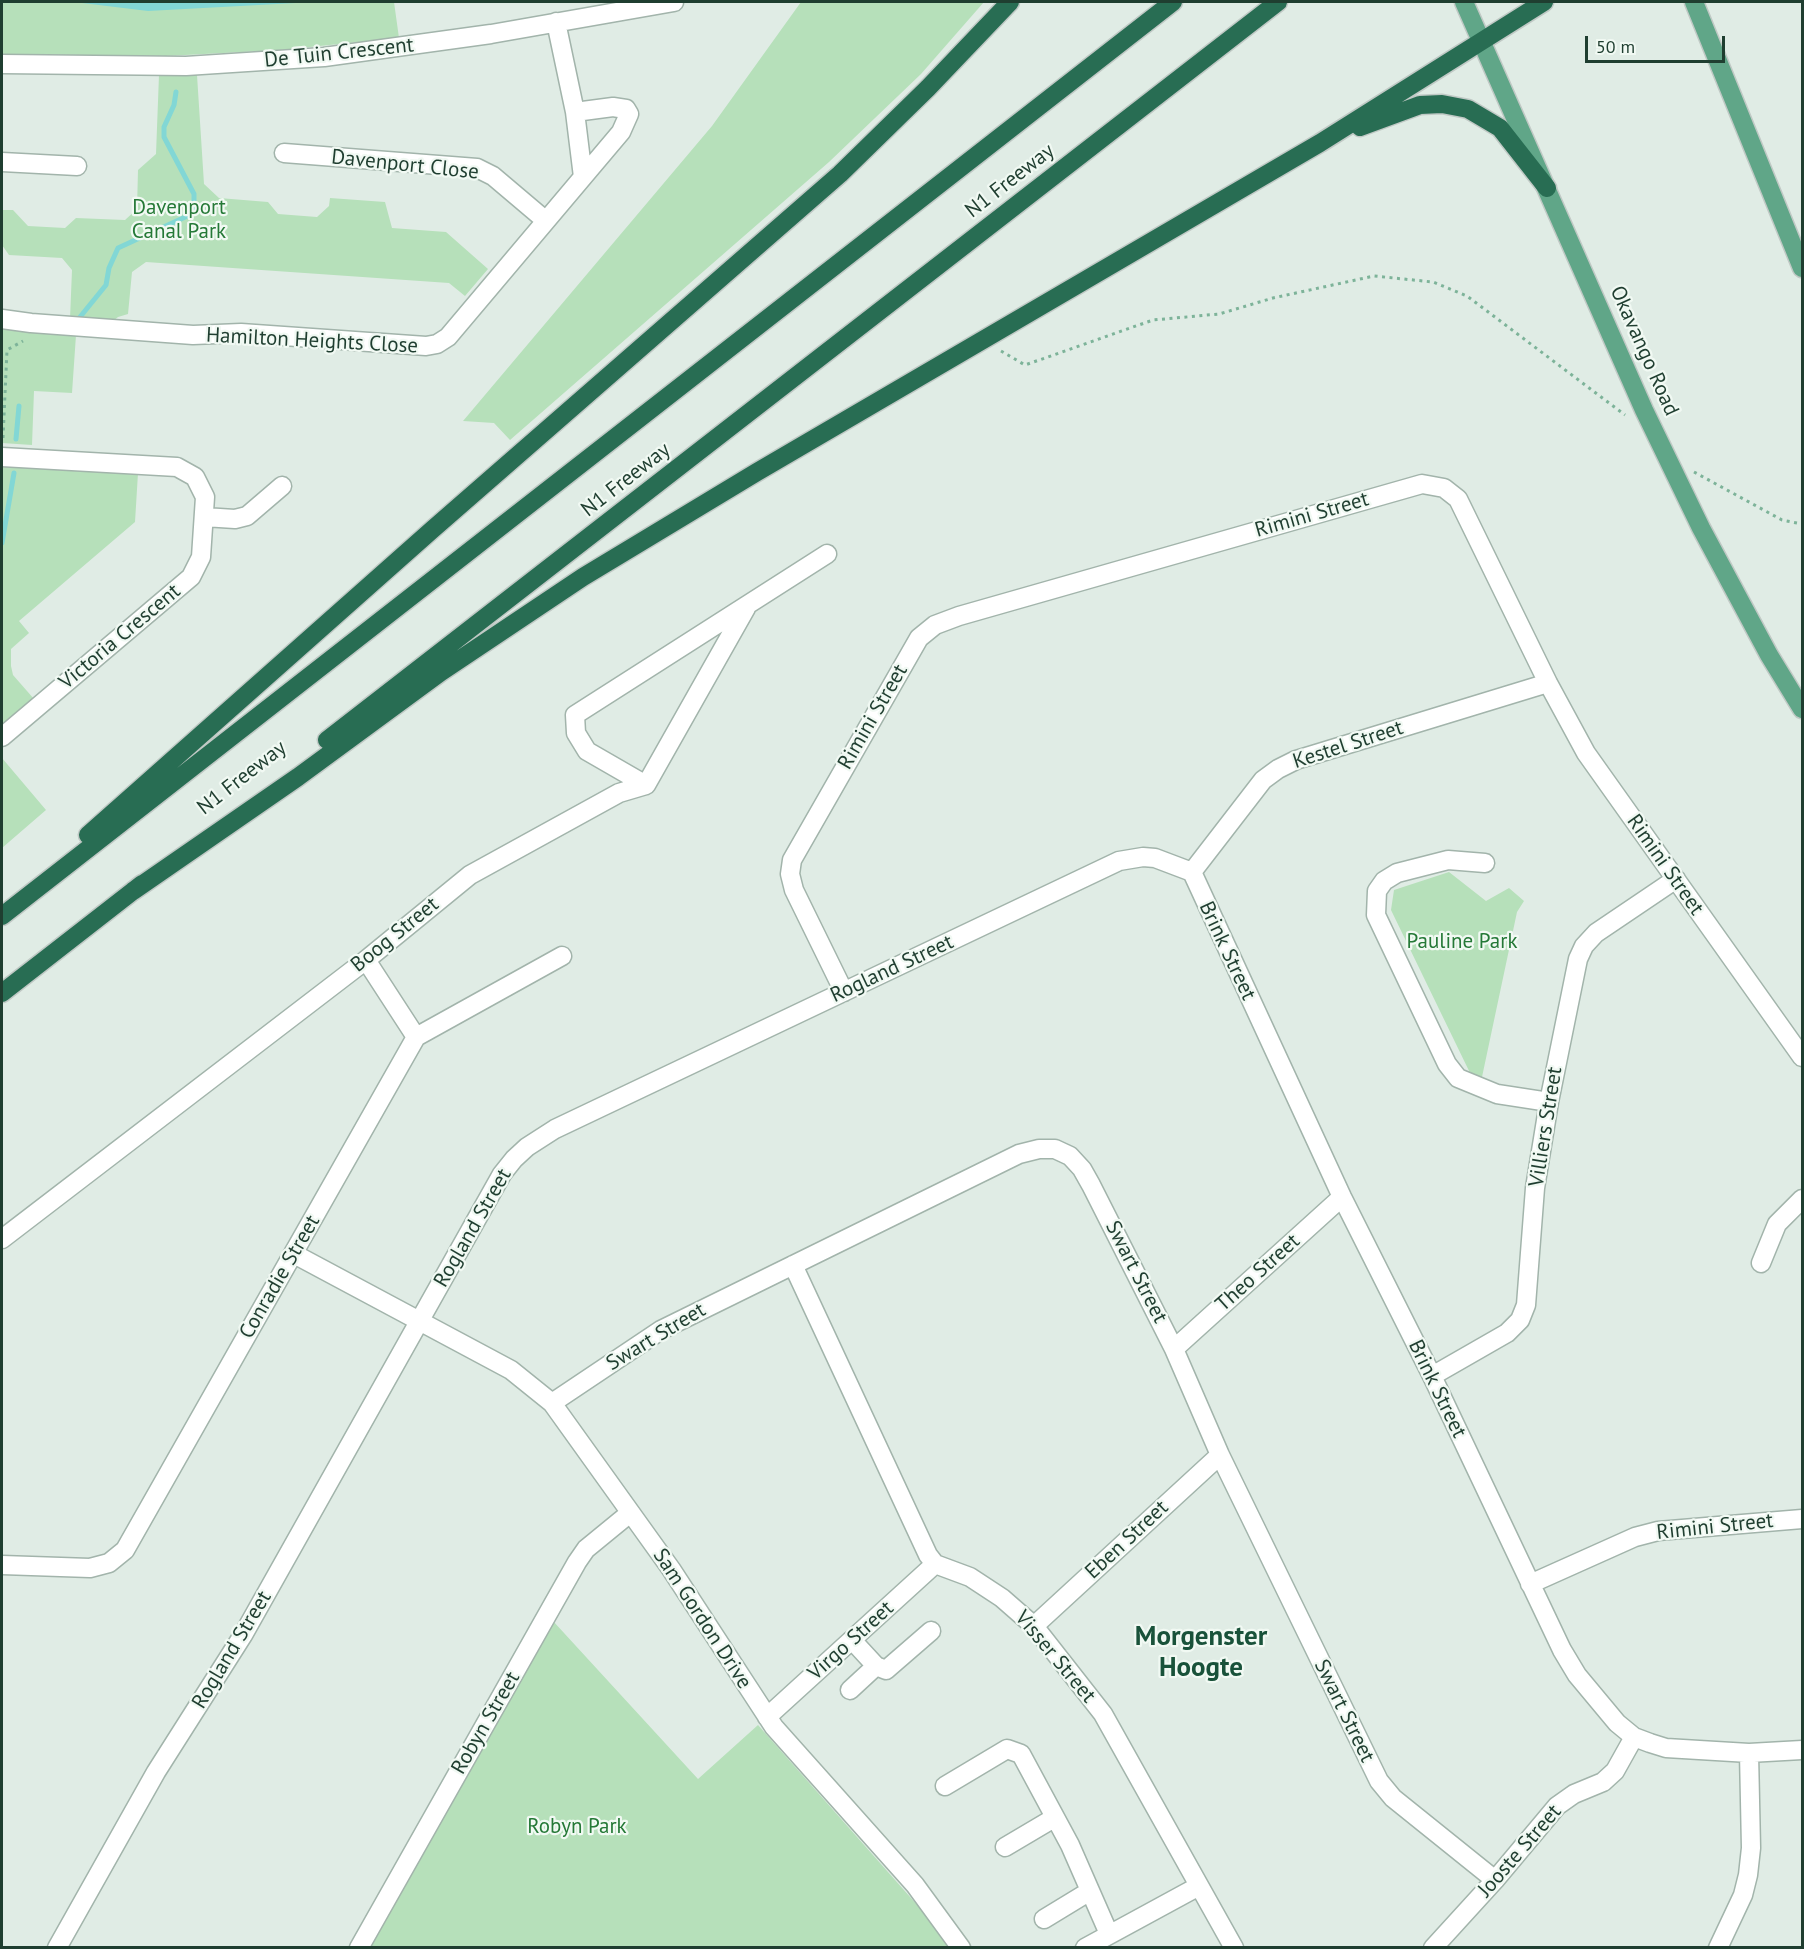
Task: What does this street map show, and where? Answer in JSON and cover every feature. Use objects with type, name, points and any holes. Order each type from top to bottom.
[{"type":"highway","points":[[4,915],[129,797],[840,174],[1010,2]]},
{"type":"highway","name":"N1 Freeway","points":[[4,915],[1173,2]]},
{"type":"highway","name":"N1 Freeway","points":[[2,993],[1278,2]]},
{"type":"highway","points":[[133,891],[541,604],[757,472],[1320,143],[1544,2]]},
{"type":"highway","points":[[1320,143],[1420,105],[1457,105],[1500,128],[1547,188]]},
{"type":"main road","name":"Okavango Road","points":[[1464,2],[1668,460],[1769,655],[1803,709]]},
{"type":"main road","points":[[1694,2],[1803,268]]},
{"type":"street","name":"De Tuin Crescent","points":[[2,64],[186,66],[255,62],[427,44],[673,2]]},
{"type":"street","points":[[556,22],[575,112],[583,177]]},
{"type":"street","name":"Hamilton Heights Close","points":[[2,319],[193,335],[241,333],[432,346],[448,337],[621,132],[629,114],[626,110],[613,107],[575,112]]},
{"type":"street","name":"Davenport Close","points":[[284,153],[477,168],[493,176],[545,220]]},
{"type":"street","points":[[2,162],[77,165]]},
{"type":"street","name":"Victoria Crescent","points":[[2,457],[183,469],[195,477],[204,490],[201,557],[191,577],[2,737]]},
{"type":"street","name":"Rimini Street","points":[[844,992],[794,890],[790,874],[792,860],[919,638],[935,625],[1422,484],[1444,488],[1458,499],[1548,683],[1586,753],[1803,1057]]},
{"type":"street","points":[[204,517],[241,518],[252,513],[282,486]]},
{"type":"street","points":[[746,608],[646,784],[587,750],[576,733],[575,715],[828,554]]},
{"type":"street","name":"Kestel Street","points":[[1192,872],[1263,780],[1278,769],[1296,760],[1548,683]]},
{"type":"street","name":"Boog Street","points":[[2,1239],[366,960],[445,894],[488,863],[619,793],[646,784]]},
{"type":"street","name":"Rogland Street","points":[[57,1947],[156,1772],[243,1635],[502,1174],[527,1147],[555,1129],[1119,861],[1149,857],[1192,872]]},
{"type":"street","points":[[1485,864],[1448,860],[1397,873],[1384,881],[1377,891],[1376,915],[1447,1064],[1458,1078],[1497,1094],[1549,1101]]},
{"type":"street","name":"Brink Street","points":[[1192,872],[1342,1197],[1432,1376],[1530,1584],[1577,1675],[1599,1704],[1634,1737],[1666,1748],[1749,1753],[1803,1750]]},
{"type":"street","name":"Villiers Street","points":[[1432,1376],[1507,1333],[1520,1320],[1526,1305],[1535,1188],[1549,1101],[1578,959],[1584,946],[1596,933],[1676,879]]},
{"type":"street","points":[[366,960],[416,1036],[562,956]]},
{"type":"street","name":"Conradie Street","points":[[2,1564],[90,1568],[109,1563],[125,1550],[416,1036]]},
{"type":"street","name":"Swart Street","points":[[552,1403],[661,1330],[1019,1154],[1039,1149],[1055,1149],[1070,1156],[1082,1169],[1174,1348],[1221,1455],[1379,1781],[1393,1798],[1495,1880]]},
{"type":"street","name":"Theo Street","points":[[1174,1348],[1342,1197]]},
{"type":"street","points":[[1761,1263],[1777,1224],[1803,1199]]},
{"type":"street","name":"Sam Gordon Drive","points":[[294,1254],[512,1371],[552,1403],[671,1569],[767,1717],[915,1885],[961,1947]]},
{"type":"street","points":[[793,1265],[923,1544],[935,1564]]},
{"type":"street","name":"Eben Street","points":[[1034,1626],[1221,1455]]},
{"type":"street","name":"Robyn Street","points":[[359,1947],[577,1562],[586,1549],[630,1514]]},
{"type":"street","name":"Rimini Street","points":[[1530,1584],[1635,1537],[1658,1531],[1803,1519]]},
{"type":"street","name":"Visser Street","points":[[935,1564],[970,1577],[1002,1598],[1034,1626],[1103,1714],[1234,1947]]},
{"type":"street","name":"Virgo Street","points":[[767,1717],[935,1564]]},
{"type":"street","points":[[852,1640],[876,1666],[886,1670],[891,1669],[931,1631]]},
{"type":"street","points":[[850,1690],[876,1666]]},
{"type":"street","name":"Jooste Street","points":[[1433,1947],[1495,1880],[1557,1806],[1574,1794],[1603,1782],[1615,1771],[1634,1737]]},
{"type":"street","points":[[945,1786],[1007,1749],[1013,1749],[1021,1754],[1090,1891],[1109,1934]]},
{"type":"street","points":[[1718,1947],[1743,1895],[1748,1875],[1751,1848],[1749,1753]]},
{"type":"street","points":[[1005,1846],[1054,1818]]},
{"type":"street","points":[[1085,1947],[1199,1886]]},
{"type":"street","points":[[1044,1919],[1090,1891]]},
{"type":"path","points":[[984,340],[1025,365],[1153,320],[1220,314],[1273,298],[1374,276],[1433,282],[1467,296],[1631,421]]},
{"type":"path","points":[[2,457],[7,350],[26,340]]},
{"type":"path","points":[[1668,460],[1782,520],[1803,524]]},
{"type":"green space","points":[[2,2],[394,2],[399,38],[280,50],[166,56],[2,54]]},
{"type":"green space","points":[[801,2],[984,2],[921,74],[829,162],[510,440],[494,423],[463,421],[712,126]]},
{"type":"green space","name":"Davenport Canal Park","points":[[159,75],[197,75],[204,184],[219,198],[268,202],[278,214],[317,217],[329,206],[330,198],[385,202],[392,228],[446,232],[488,269],[465,296],[449,283],[146,262],[132,272],[128,314],[112,322],[70,319],[72,270],[62,258],[9,255],[2,245],[2,210],[13,210],[28,226],[65,228],[76,218],[125,220],[137,209],[138,170],[156,154]]},
{"type":"green space","points":[[2,327],[76,335],[72,393],[34,391],[32,445],[2,443]]},
{"type":"green space","points":[[2,465],[138,473],[135,522],[19,621],[29,633],[11,649],[11,666],[13,675],[34,699],[2,726]]},
{"type":"green space","points":[[2,758],[46,810],[2,848]]},
{"type":"green space","name":"Pauline Park","points":[[1449,872],[1486,901],[1509,888],[1524,901],[1517,912],[1482,1077],[1471,1075],[1391,910],[1394,890]]},
{"type":"green space","name":"Robyn Park","points":[[553,1621],[698,1779],[758,1725],[926,1915],[948,1947],[370,1948]]},
{"type":"water","points":[[74,2],[314,2],[148,11]]},
{"type":"waterway","points":[[80,317],[106,285],[109,268],[118,248],[194,213],[194,194],[164,137],[164,127],[174,105],[176,92]]},
{"type":"waterway","points":[[16,439],[19,406]]},
{"type":"waterway","points":[[2,543],[14,473]]},
{"type":"district","name":"Morgenster Hoogte","points":[[1201,1652]]}]
